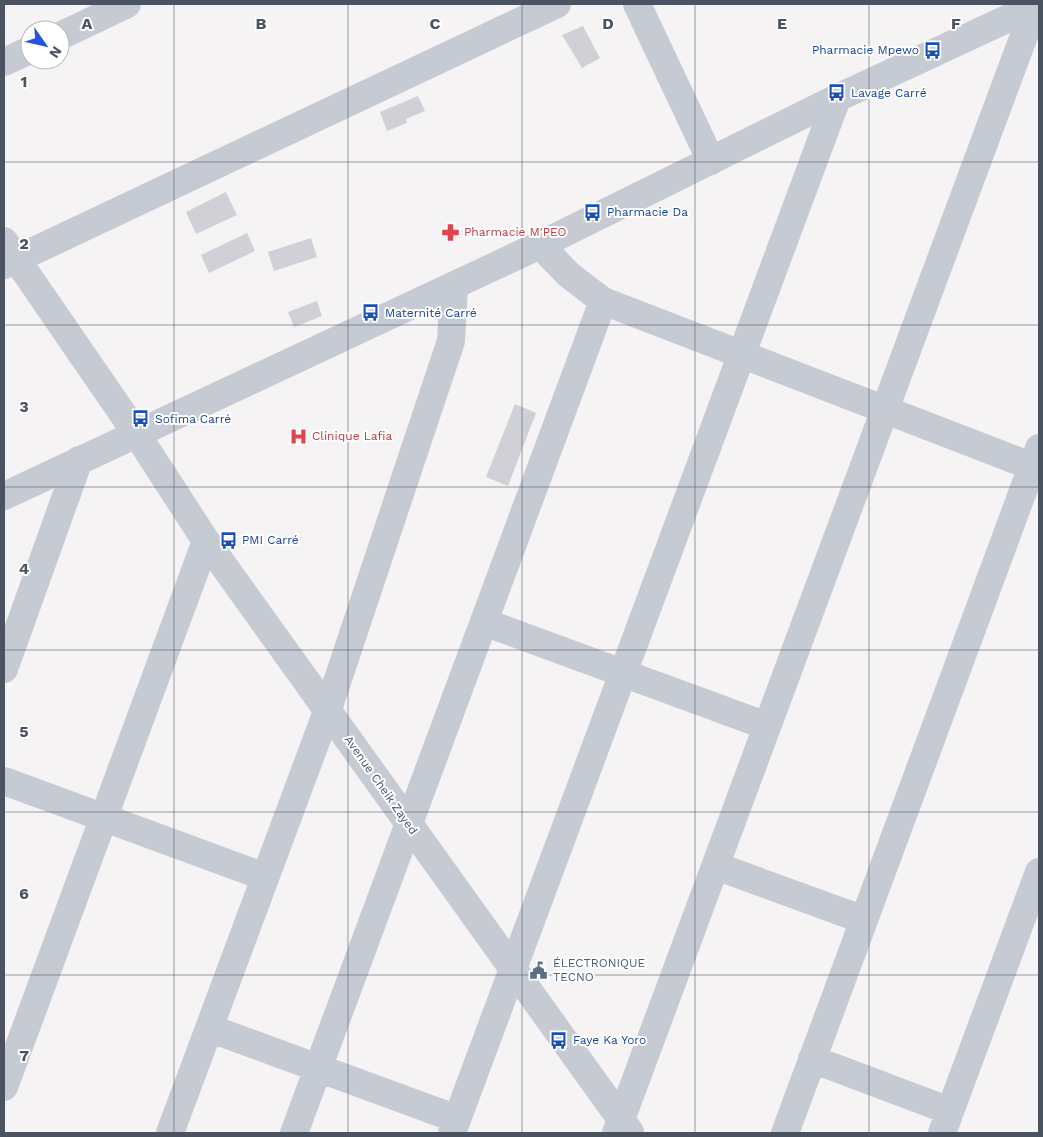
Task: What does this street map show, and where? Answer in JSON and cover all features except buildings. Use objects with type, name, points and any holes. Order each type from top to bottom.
[{"type":"street","points":[[70,31],[128,4]]},
{"type":"street","points":[[8,255],[557,4]]},
{"type":"street","points":[[637,4],[711,161]]},
{"type":"street","points":[[4,496],[540,245],[837,98],[1037,5]]},
{"type":"street","points":[[623,1129],[767,726],[1037,5]]},
{"type":"street","points":[[4,62],[20,55]]},
{"type":"street","points":[[209,1028],[318,1068],[455,1126],[837,98]]},
{"type":"street","points":[[540,245],[569,275],[603,301],[886,410],[1037,461],[785,1133]]},
{"type":"street","name":"Avenue Cheik Zayed","points":[[8,255],[136,433],[206,542],[328,709],[623,1129]]},
{"type":"street","points":[[170,1133],[328,709],[451,341],[454,285]]},
{"type":"street","points":[[294,1133],[603,301]]},
{"type":"street","points":[[4,670],[79,460]]},
{"type":"street","points":[[4,1086],[206,542]]},
{"type":"street","points":[[484,622],[767,726]]},
{"type":"street","points":[[4,781],[265,877]]},
{"type":"street","points":[[716,866],[864,920]]},
{"type":"street","points":[[812,1059],[946,1122],[1039,872]]},
{"type":"place","name":"Pharmacie Mpewo","points":[[933,50]]},
{"type":"place","name":"Lavage Carré","points":[[837,93]]},
{"type":"place","name":"Pharmacie Da","points":[[593,212]]},
{"type":"place","name":"Pharmacie M'PEO","points":[[450,232]]},
{"type":"place","name":"Maternité Carré","points":[[371,313]]},
{"type":"place","name":"Sofima Carré","points":[[141,419]]},
{"type":"place","name":"Clinique Lafia","points":[[298,436]]},
{"type":"place","name":"PMI Carré","points":[[228,540]]},
{"type":"place","name":"ÉLECTRONIQUE TECNO","points":[[539,970]]},
{"type":"place","name":"Faye Ka Yoro","points":[[559,1040]]}]
